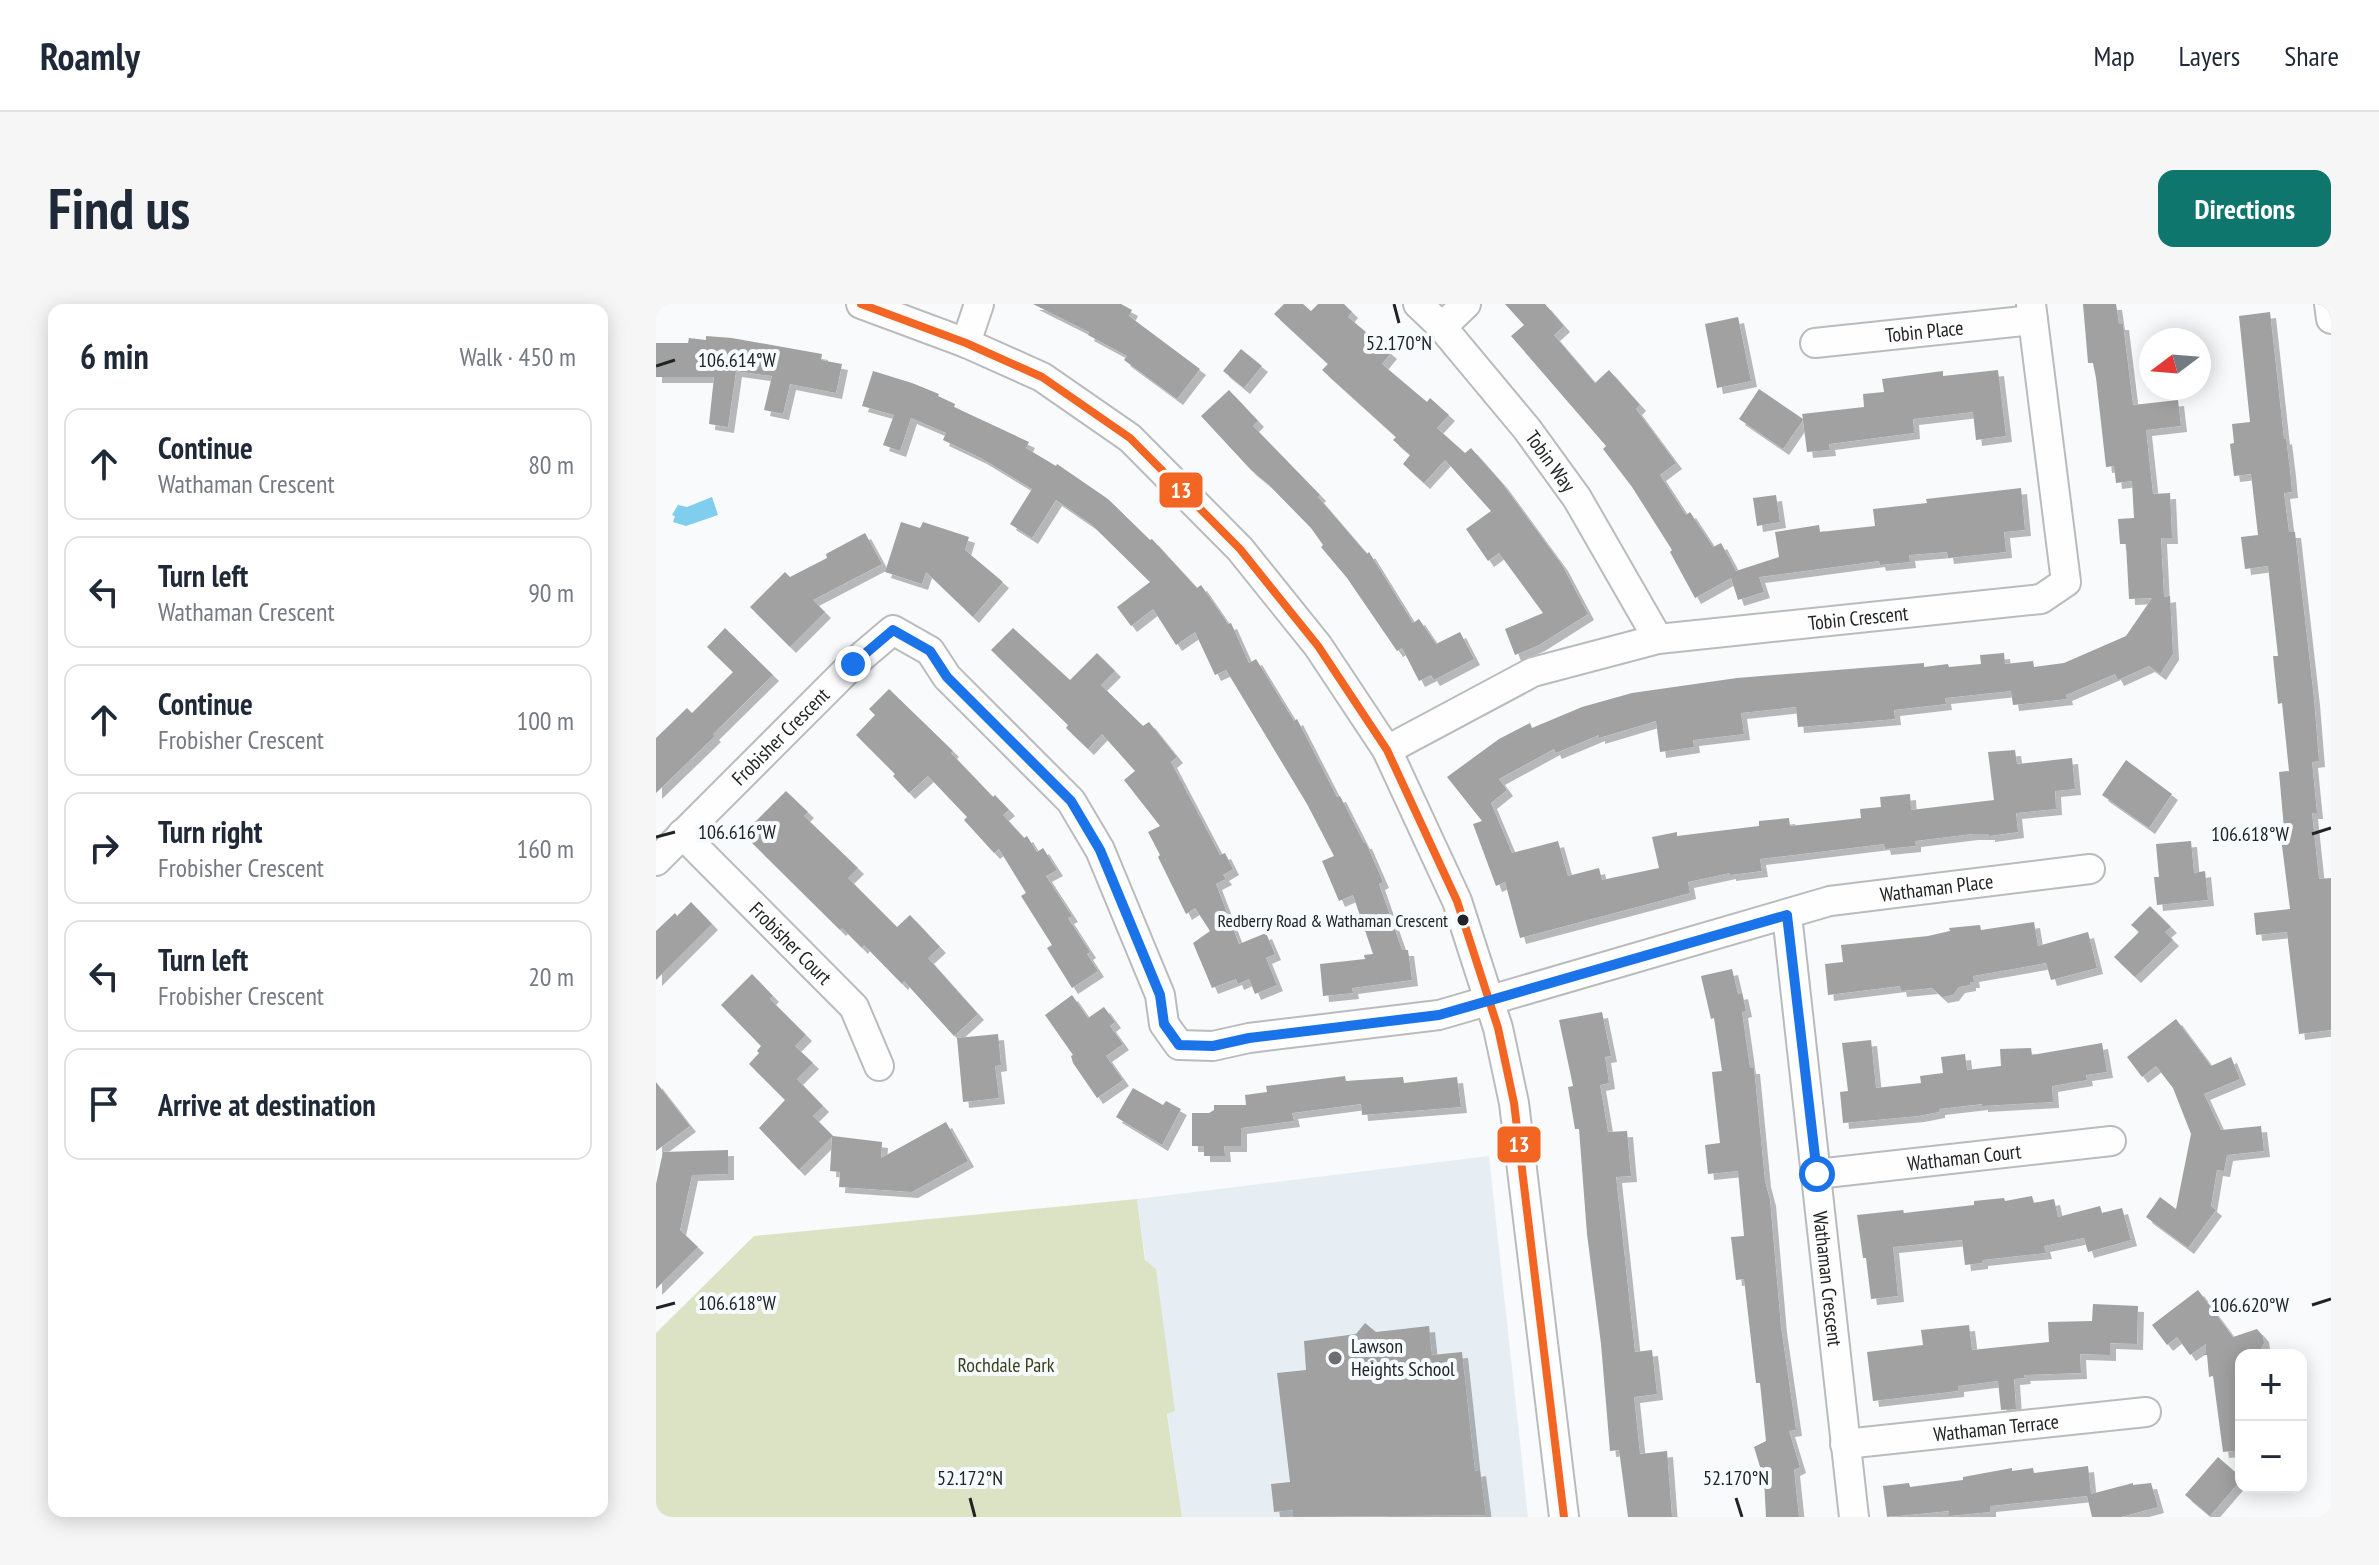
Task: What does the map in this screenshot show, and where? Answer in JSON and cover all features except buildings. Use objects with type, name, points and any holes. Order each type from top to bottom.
[{"type":"street","points":[[861,304],[966,343],[1042,377],[1130,438],[1240,549],[1318,646],[1387,750],[1457,901],[1491,1000],[1514,1103],[1564,1517]]},
{"type":"street","points":[[966,343],[979,304]]},
{"type":"street","name":"Tobin Way","points":[[1418,304],[1442,327],[1527,429],[1577,498],[1658,639]]},
{"type":"street","points":[[1442,327],[1466,304]]},
{"type":"street","points":[[2329,304],[2331,319]]},
{"type":"street","name":"Tobin Place","points":[[1815,343],[2032,312]]},
{"type":"street","name":"Tobin Crescent","points":[[1387,750],[1533,672],[1658,639],[2041,599],[2066,582],[2032,312]]},
{"type":"street","name":"Frobisher Crescent","points":[[656,861],[853,664],[893,630],[930,651],[947,677],[1071,801],[1100,850],[1160,995],[1164,1024],[1179,1045],[1213,1046],[1249,1038],[1439,1015],[1491,1000]]},
{"type":"street","name":"Frobisher Court","points":[[682,834],[854,1007],[879,1066]]},
{"type":"street","name":"Wathaman Place","points":[[1787,915],[1830,901],[2090,869]]},
{"type":"street","points":[[1491,1000],[1787,915]]},
{"type":"street","name":"Wathaman Crescent","points":[[1787,915],[1854,1517]]},
{"type":"street","name":"Wathaman Court","points":[[1817,1174],[2111,1141]]},
{"type":"street","name":"Wathaman Terrace","points":[[1845,1444],[2146,1412]]},
{"type":"shaded area","name":"Lawson Heights School","points":[[1489,1156],[1528,1517],[1182,1517],[1137,1199]]},
{"type":"green space","name":"Rochdale Park","points":[[1137,1199],[1145,1260],[1156,1269],[1175,1411],[1167,1414],[1182,1517],[656,1517],[656,1333],[754,1236]]},
{"type":"water","points":[[712,497],[718,515],[686,526],[673,522],[675,516],[672,515],[678,505],[687,507]]},
{"type":"transit line","name":"13","points":[[861,304],[966,343],[1042,377],[1130,438],[1240,549],[1318,646],[1387,750],[1457,901],[1498,1028],[1514,1103],[1564,1517]]},
{"type":"place","name":"Redberry Road & Wathaman Crescent","points":[[1463,920]]},
{"type":"place","name":"Lawson Heights School","points":[[1335,1358]]},
{"type":"route","points":[[853,664],[893,630],[930,651],[947,677],[1071,801],[1100,850],[1160,995],[1164,1024],[1179,1045],[1213,1046],[1249,1038],[1439,1015],[1787,915],[1817,1174]]}]
